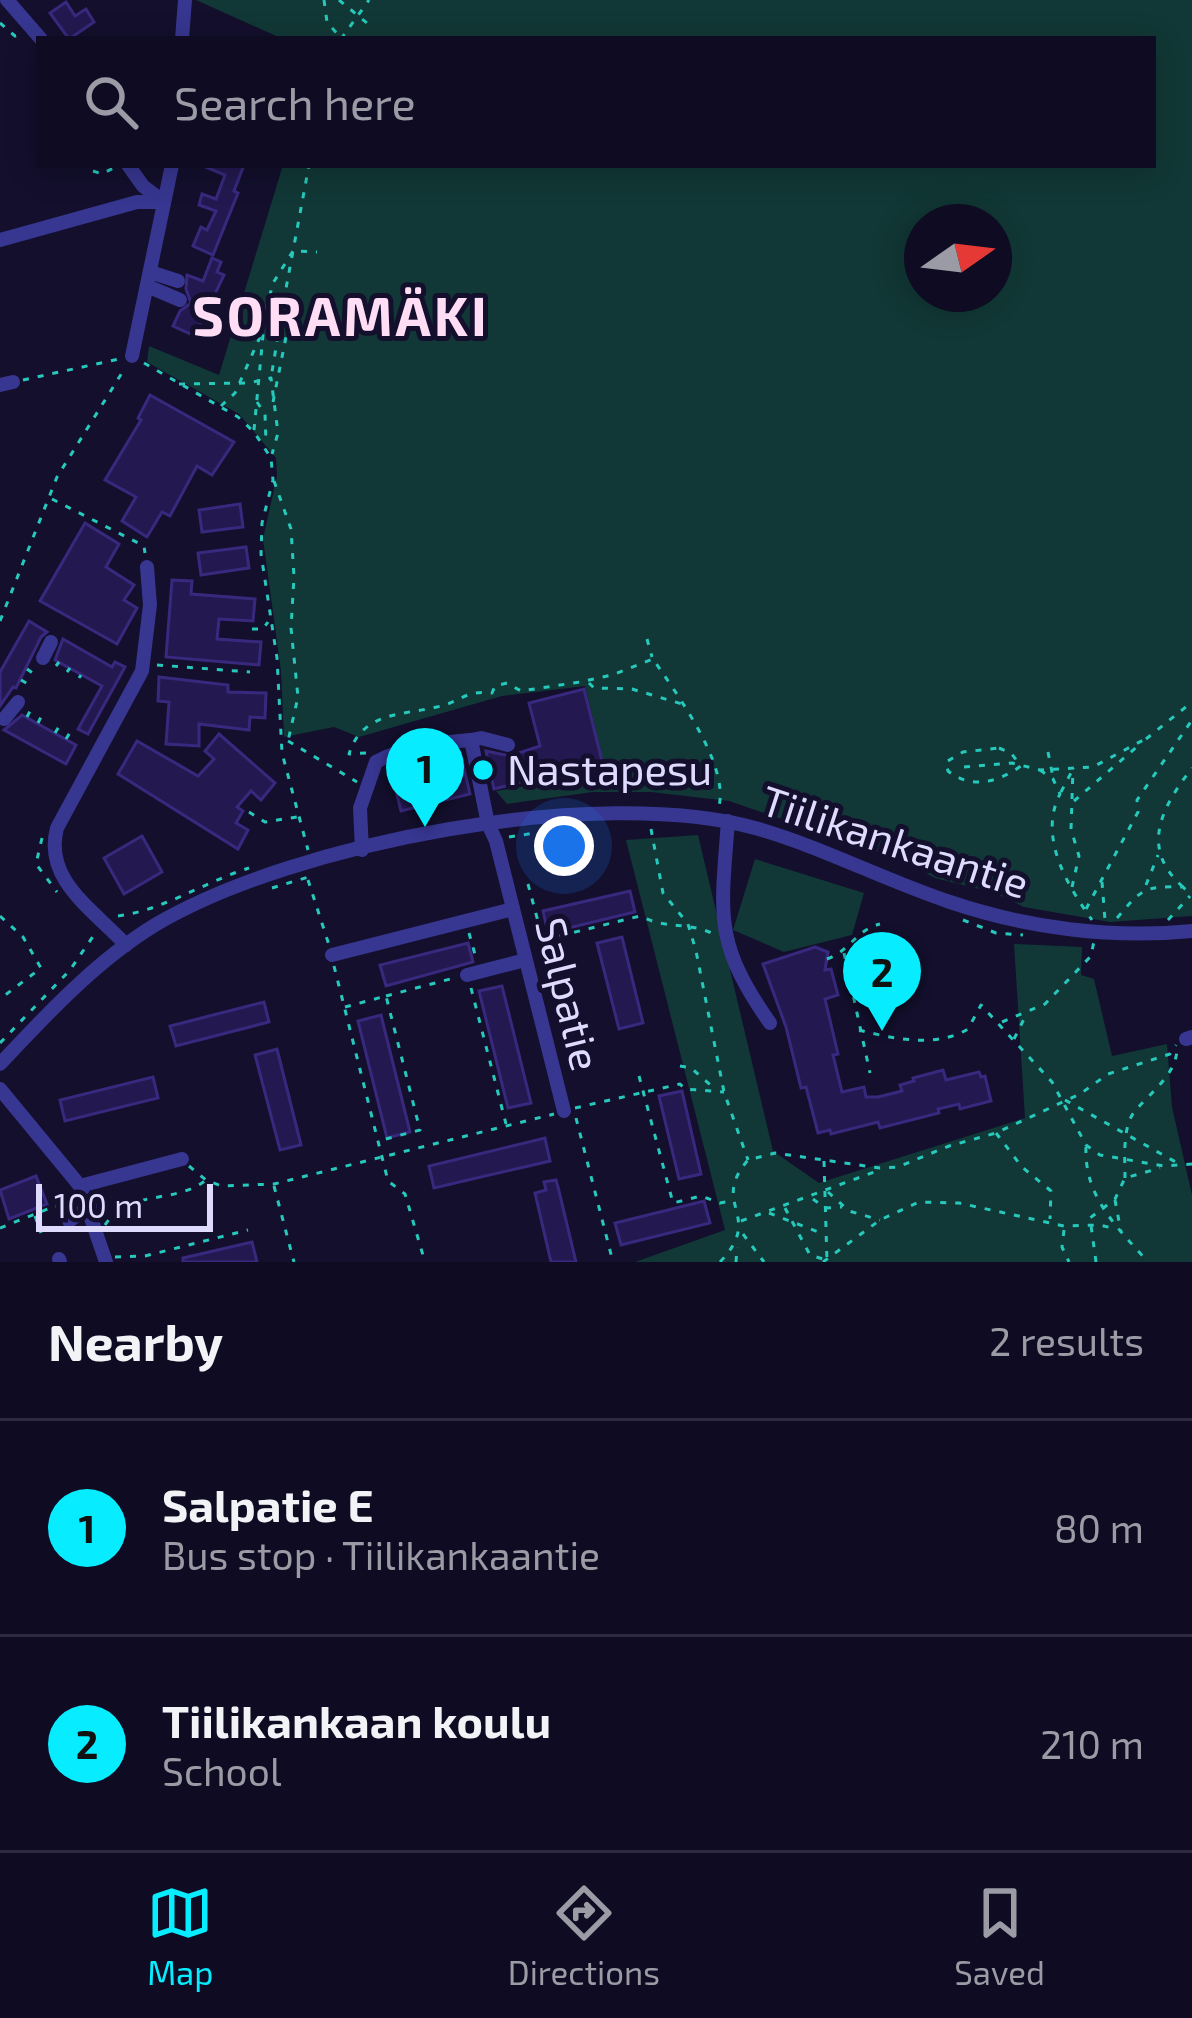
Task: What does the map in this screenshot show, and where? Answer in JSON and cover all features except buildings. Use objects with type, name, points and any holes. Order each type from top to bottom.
[{"type":"street","points":[[7,0],[37,34]]},
{"type":"street","points":[[182,36],[184,0]]},
{"type":"street","points":[[130,168],[164,202]]},
{"type":"street","points":[[132,356],[171,168]]},
{"type":"street","points":[[0,240],[137,202],[164,202]]},
{"type":"street","points":[[149,279],[178,281]]},
{"type":"street","points":[[149,279],[180,300]]},
{"type":"street","points":[[126,945],[60,877],[52,846],[143,664],[150,605],[147,567]]},
{"type":"street","points":[[51,642],[52,662]]},
{"type":"street","points":[[4,719],[25,706]]},
{"type":"street","points":[[362,850],[360,808],[376,762],[426,743],[481,738],[508,745]]},
{"type":"street","name":"Salpatie","points":[[471,740],[488,824],[568,1110]]},
{"type":"street","name":"Tiilikankaantie","points":[[0,1064],[126,945],[199,903],[312,872],[362,850],[488,824],[605,812],[721,820],[823,850],[950,902],[1010,920],[1099,935],[1192,931]]},
{"type":"street","points":[[721,820],[726,942],[747,989],[770,1023]]},
{"type":"street","points":[[332,955],[513,909]]},
{"type":"street","points":[[473,973],[525,960]]},
{"type":"street","points":[[0,1089],[80,1186],[79,1214],[110,1260]]},
{"type":"street","points":[[80,1186],[182,1159]]},
{"type":"path","points":[[324,0],[327,22],[339,36]]},
{"type":"path","points":[[339,0],[367,23]]},
{"type":"path","points":[[356,13],[357,0]]},
{"type":"path","points":[[343,36],[369,0]]},
{"type":"path","points":[[0,23],[15,36],[37,34]]},
{"type":"path","points":[[93,171],[102,174],[113,168]]},
{"type":"path","points":[[271,458],[278,433],[271,378],[309,168]]},
{"type":"path","points":[[293,250],[317,252]]},
{"type":"path","points":[[254,432],[265,314],[274,283],[293,250]]},
{"type":"path","points":[[284,298],[292,308]]},
{"type":"path","points":[[265,314],[284,298]]},
{"type":"path","points":[[273,402],[292,308],[299,299]]},
{"type":"path","points":[[220,407],[241,382],[263,327]]},
{"type":"path","points":[[0,621],[66,461],[132,356]]},
{"type":"path","points":[[6,384],[132,356],[220,407],[266,447],[291,529],[291,628],[298,697],[288,741]]},
{"type":"path","points":[[177,384],[271,378]]},
{"type":"path","points":[[256,400],[265,413],[266,447]]},
{"type":"path","points":[[273,479],[262,538],[277,658],[280,739],[376,1141],[388,1181],[405,1194],[424,1262]]},
{"type":"path","points":[[50,498],[144,547],[147,567]]},
{"type":"path","points":[[252,629],[263,629],[270,621]]},
{"type":"path","points":[[647,639],[653,659],[714,767],[721,820]]},
{"type":"path","points":[[376,762],[369,752],[349,754],[354,739],[383,715],[442,706],[474,691],[492,693],[495,686],[507,683],[521,691],[588,680],[653,659]]},
{"type":"path","points":[[143,664],[250,672]]},
{"type":"path","points":[[27,670],[34,674]]},
{"type":"path","points":[[21,680],[28,684]]},
{"type":"path","points":[[588,680],[594,688],[632,689],[683,705]]},
{"type":"path","points":[[1074,801],[1192,702]]},
{"type":"path","points":[[25,706],[27,718]]},
{"type":"path","points":[[38,723],[42,715]]},
{"type":"path","points":[[1085,911],[1138,812],[1137,800],[1192,720]]},
{"type":"path","points":[[55,733],[60,725]]},
{"type":"path","points":[[66,739],[71,731]]},
{"type":"path","points":[[1040,770],[1093,766],[1147,738]]},
{"type":"path","points":[[280,739],[366,787]]},
{"type":"path","points":[[1005,748],[1022,766],[997,780],[973,783],[951,775],[946,762],[963,752],[1005,748]]},
{"type":"path","points":[[1048,752],[1060,794]]},
{"type":"path","points":[[964,767],[1012,763],[1040,770],[1053,779]]},
{"type":"path","points":[[1073,768],[1051,818],[1071,889],[1099,935]]},
{"type":"path","points":[[1071,889],[1079,856],[1071,829],[1073,768]]},
{"type":"path","points":[[1167,933],[1168,917],[1191,895],[1168,873],[1159,854],[1158,830],[1192,768]]},
{"type":"path","points":[[249,812],[265,822],[299,816]]},
{"type":"path","points":[[650,821],[663,893],[688,925],[724,1092],[748,1160]]},
{"type":"path","points":[[496,841],[548,831]]},
{"type":"path","points":[[1145,889],[1159,854]]},
{"type":"path","points":[[262,891],[312,872]]},
{"type":"path","points":[[1000,1023],[1045,1004],[1091,956],[1105,923],[1102,876]]},
{"type":"path","points":[[528,884],[543,940],[640,916],[656,925],[688,925],[726,942]]},
{"type":"path","points":[[1099,935],[1136,893],[1183,886]]},
{"type":"path","points":[[0,916],[22,937],[41,968],[0,1000]]},
{"type":"path","points":[[959,918],[996,933],[1032,935]]},
{"type":"path","points":[[466,921],[506,1126]]},
{"type":"path","points":[[827,959],[844,953],[857,934],[880,924]]},
{"type":"path","points":[[844,953],[870,1073]]},
{"type":"path","points":[[342,1008],[473,973]]},
{"type":"path","points":[[376,1141],[420,1130],[386,996]]},
{"type":"path","points":[[859,1030],[886,1037],[939,1039],[968,1029],[981,1005],[1052,1082],[1086,1145],[1100,1155],[1164,1166],[1192,1164]]},
{"type":"path","points":[[1013,1040],[1027,1014]]},
{"type":"path","points":[[350,1039],[362,1036]]},
{"type":"path","points":[[764,1262],[742,1233],[733,1201],[734,1184],[748,1160],[775,1153],[898,1167],[995,1133],[1108,1074],[1170,1054],[1185,1040]]},
{"type":"path","points":[[1096,1262],[1090,1218],[1115,1199],[1125,1178],[1134,1112],[1177,1063],[1185,1040]]},
{"type":"path","points":[[358,1066],[369,1064]]},
{"type":"path","points":[[680,1066],[691,1068],[724,1092]]},
{"type":"path","points":[[639,1076],[673,1203],[701,1196],[720,1203],[733,1201]]},
{"type":"path","points":[[182,1159],[206,1180],[221,1186],[274,1184],[644,1091],[680,1084],[686,1089],[716,1089]]},
{"type":"path","points":[[365,1094],[376,1092]]},
{"type":"path","points":[[1063,1101],[1182,1166]]},
{"type":"path","points":[[568,1110],[613,1262]]},
{"type":"path","points":[[372,1122],[383,1120]]},
{"type":"path","points":[[995,1133],[1022,1167],[1051,1191],[1050,1220]]},
{"type":"path","points":[[1086,1145],[1085,1163],[1102,1209],[1148,1262]]},
{"type":"path","points":[[824,1160],[825,1261]]},
{"type":"path","points":[[1125,1178],[1164,1166]]},
{"type":"path","points":[[740,1222],[880,1168]]},
{"type":"path","points":[[104,1227],[114,1212],[130,1203],[206,1180]]},
{"type":"path","points":[[274,1184],[295,1262]]},
{"type":"path","points":[[826,1190],[844,1207],[880,1220]]},
{"type":"path","points":[[812,1197],[825,1208],[844,1207]]},
{"type":"path","points":[[1115,1199],[1119,1231]]},
{"type":"path","points":[[825,1261],[880,1220],[911,1204],[936,1201],[1064,1226],[1119,1231]]},
{"type":"path","points":[[0,1228],[55,1206],[79,1214]]},
{"type":"path","points":[[785,1208],[810,1256],[825,1261]]},
{"type":"path","points":[[769,1213],[823,1234]]},
{"type":"path","points":[[34,1214],[41,1233]]},
{"type":"path","points":[[868,1218],[869,1227]]},
{"type":"path","points":[[1064,1226],[1062,1247],[1069,1262]]},
{"type":"path","points":[[110,1260],[248,1230]]},
{"type":"path","points":[[736,1262],[742,1233]]},
{"type":"path","points":[[720,1262],[737,1245]]},
{"type":"green space","points":[[196,0],[1192,0],[1192,916],[1110,922],[1024,907],[729,801],[651,792],[593,792],[507,804],[496,791],[606,773],[585,686],[502,696],[359,737],[334,727],[284,737],[281,671],[263,539],[277,476],[276,458],[239,414],[147,362],[149,346],[219,375],[282,168],[1156,168],[1156,36],[276,36]]},
{"type":"green space","points":[[698,835],[773,1151],[819,1183],[1025,1118],[1014,944],[1082,947],[1081,975],[1094,979],[1112,1056],[1167,1044],[1172,1107],[1192,1195],[1192,1262],[635,1262],[725,1230],[626,840]]},
{"type":"green space","points":[[755,859],[864,893],[852,935],[784,952],[733,930]]},
{"type":"place","name":"Nastapesu","points":[[483,770]]},
{"type":"place","name":"Salpatie E","points":[[425,827]]},
{"type":"place","name":"Tiilikankaan koulu","points":[[882,1031]]},
{"type":"district","name":"SORAMÄKI","points":[[341,317]]}]
